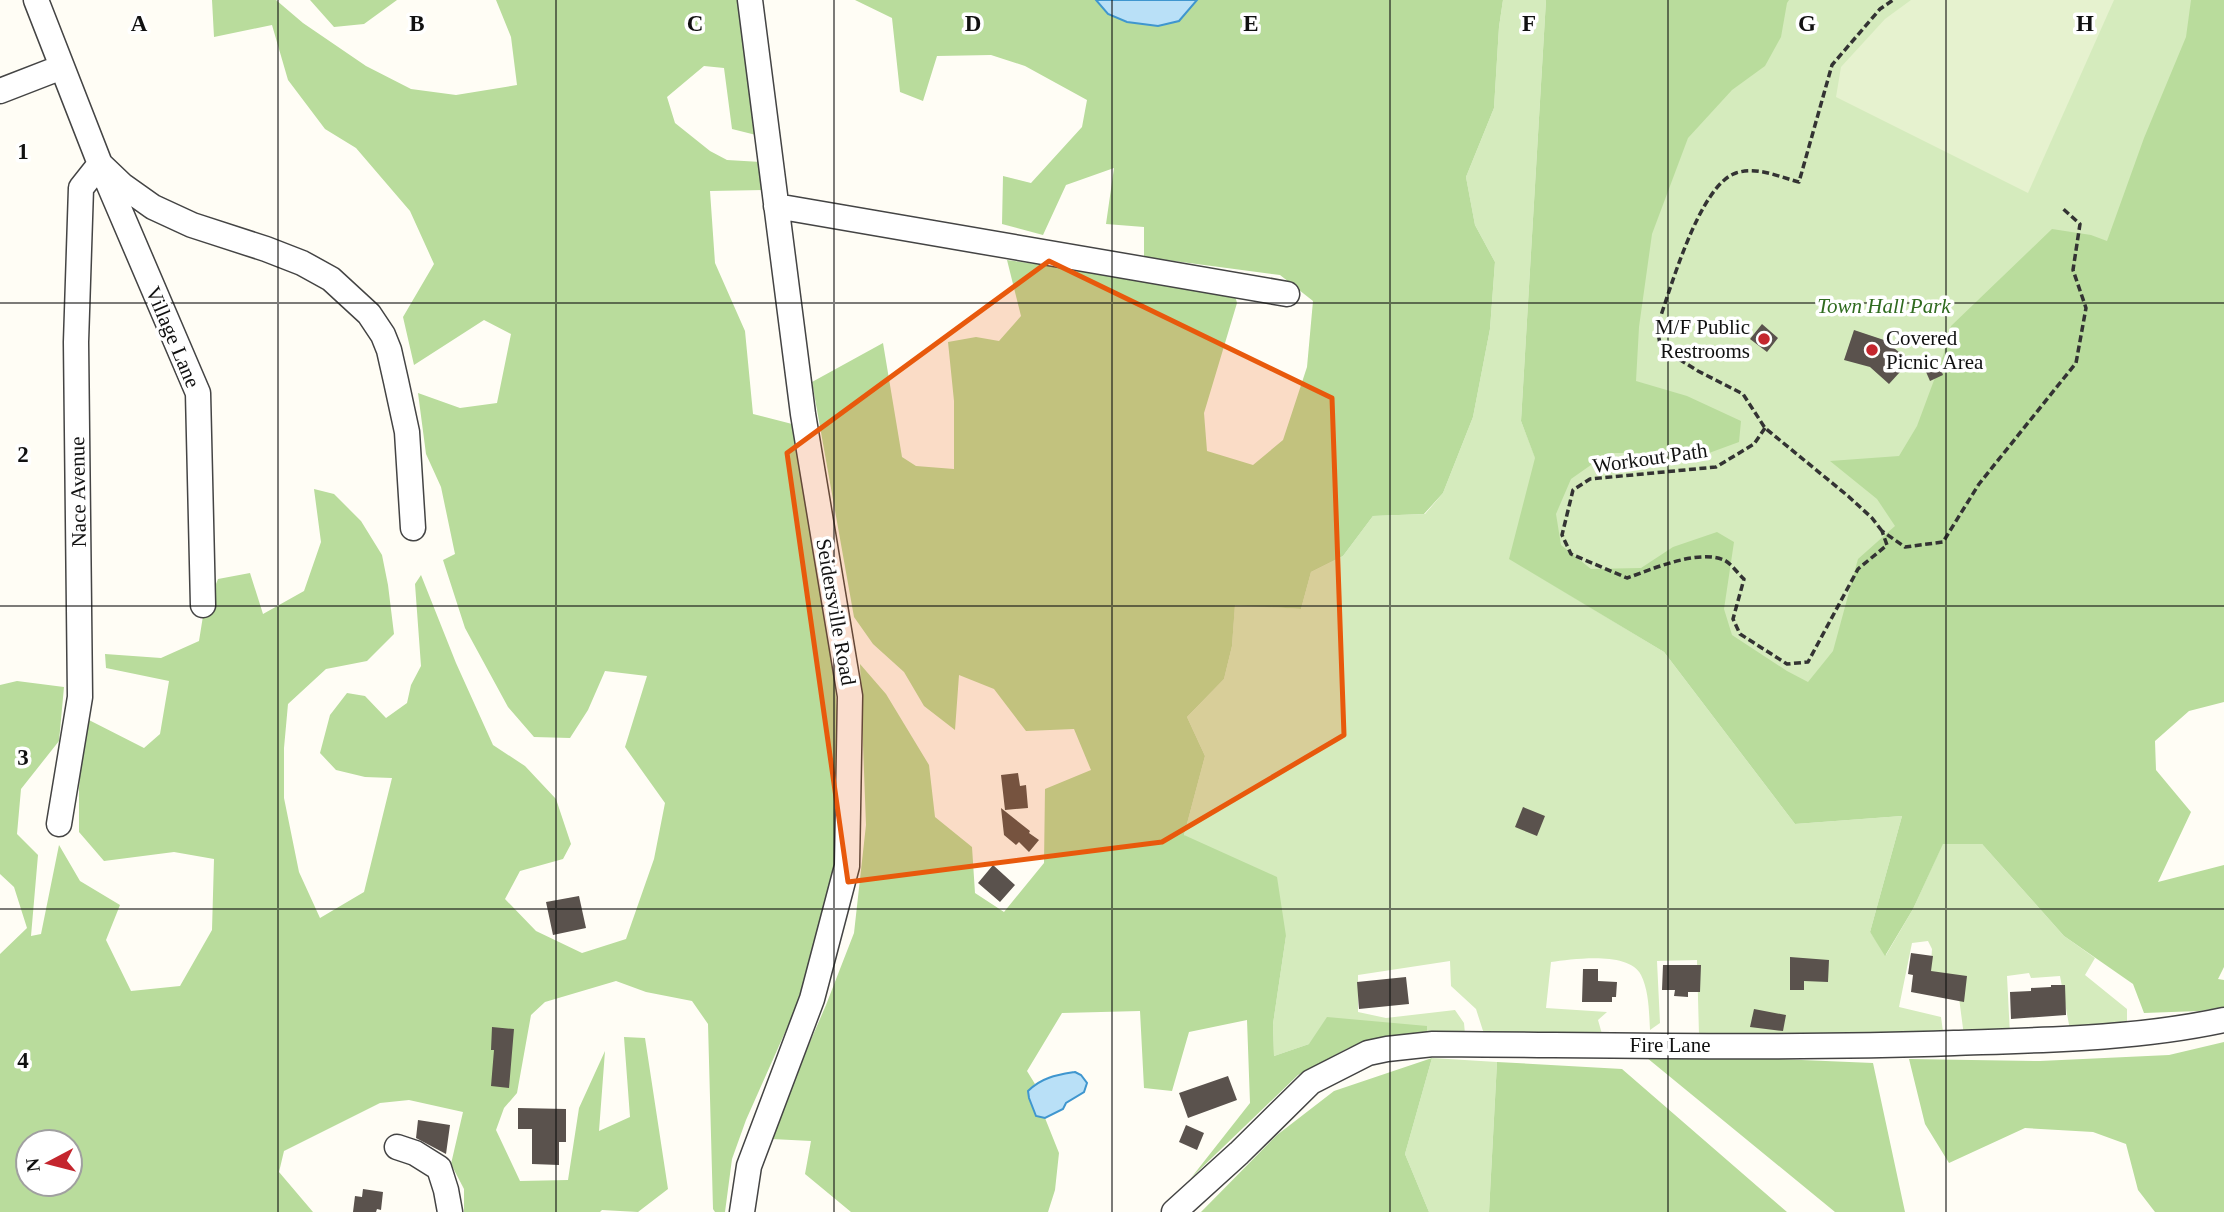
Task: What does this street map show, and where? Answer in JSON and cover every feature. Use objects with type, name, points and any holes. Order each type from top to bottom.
[{"type":"street","name":"Village Lane","points":[[36,0],[100,164],[198,393],[202,605]]},
{"type":"street","name":"Seidersville Road","points":[[742,1212],[749,1166],[812,999],[847,866],[850,696],[803,414],[750,0]]},
{"type":"street","points":[[0,91],[62,67]]},
{"type":"street","points":[[100,164],[122,185],[153,207],[192,225],[302,263],[331,279],[369,314],[389,350],[407,432],[413,528]]},
{"type":"street","name":"Nace Avenue","points":[[59,824],[80,697],[76,342],[81,188],[100,164]]},
{"type":"street","points":[[776,206],[1287,294]]},
{"type":"street","name":"Fire Lane","points":[[1174,1212],[1311,1082],[1368,1053],[1387,1049],[1433,1044],[1901,1045],[2112,1036],[2224,1020]]},
{"type":"street","points":[[397,1147],[415,1153],[439,1168],[450,1212]]},
{"type":"path","points":[[1893,0],[1880,9],[1832,65],[1799,182],[1755,170],[1735,173],[1714,190],[1702,209],[1657,327],[1660,344],[1698,371],[1743,394],[1765,428],[1872,518],[1882,531],[1905,547],[1943,542],[1979,484],[2076,363],[2086,308],[2073,270],[2080,224],[2061,208]]},
{"type":"path","name":"Workout Path","points":[[1765,428],[1754,444],[1716,467],[1590,479],[1573,490],[1562,535],[1571,554],[1627,578],[1671,562],[1703,557],[1725,561],[1744,579],[1733,619],[1740,634],[1787,664],[1808,662],[1858,569],[1887,545],[1882,531]]},
{"type":"highlighted area","points":[[1049,261],[1332,398],[1344,735],[1162,842],[848,882],[787,453]]},
{"type":"green space","points":[[212,0],[276,0],[303,23],[366,66],[411,89],[456,95],[517,85],[511,37],[496,0],[741,0],[756,135],[732,129],[724,68],[704,66],[667,97],[675,123],[710,151],[727,160],[761,162],[766,190],[710,191],[715,263],[745,331],[753,414],[796,425],[809,525],[835,681],[841,775],[835,868],[799,1001],[746,1120],[732,1159],[725,1212],[715,1212],[713,1209],[708,1024],[692,1001],[646,992],[616,981],[545,1002],[531,1015],[517,1093],[504,1108],[496,1130],[520,1181],[568,1180],[579,1108],[605,1051],[599,1131],[630,1117],[624,1037],[645,1038],[668,1189],[638,1212],[464,1212],[464,1189],[451,1164],[463,1112],[409,1100],[380,1103],[284,1151],[279,1172],[313,1212],[0,1212],[0,954],[27,928],[14,887],[0,874],[0,685],[17,681],[64,687],[59,741],[21,789],[17,834],[38,855],[31,936],[41,934],[59,845],[80,881],[120,905],[106,940],[131,991],[180,986],[212,930],[214,859],[174,852],[104,861],[79,832],[79,788],[85,718],[144,748],[160,734],[169,681],[106,668],[105,654],[161,658],[199,641],[203,616],[218,579],[250,573],[263,614],[304,591],[321,542],[314,489],[334,494],[361,521],[382,555],[394,634],[367,661],[326,669],[288,704],[284,748],[284,798],[299,872],[320,918],[364,892],[392,778],[365,777],[336,770],[320,753],[330,715],[347,693],[365,696],[386,718],[407,703],[411,685],[421,666],[415,584],[421,575],[493,745],[525,766],[556,799],[571,844],[563,859],[520,871],[505,899],[536,931],[582,953],[626,939],[654,859],[665,803],[625,747],[647,676],[605,671],[588,710],[570,738],[534,737],[508,707],[465,628],[443,560],[455,554],[441,487],[426,454],[418,393],[460,408],[497,403],[511,334],[484,320],[414,365],[403,317],[434,264],[410,211],[356,148],[325,129],[288,80],[272,25],[214,37]]},
{"type":"green space","points":[[310,0],[397,0],[364,24],[334,27]]},
{"type":"green space","points":[[855,0],[1096,0],[1108,14],[1127,22],[1158,26],[1179,21],[1197,0],[1503,0],[1494,108],[1466,177],[1475,225],[1495,262],[1490,329],[1473,417],[1443,493],[1424,514],[1373,516],[1343,556],[1311,572],[1301,609],[1235,605],[1232,646],[1224,679],[1187,717],[1205,756],[1184,835],[1277,877],[1286,936],[1273,1024],[1274,1056],[1309,1044],[1327,1017],[1427,1026],[1427,1038],[1386,1036],[1348,1048],[1298,1075],[1191,1178],[1250,1103],[1247,1020],[1189,1032],[1172,1091],[1144,1088],[1140,1011],[1062,1013],[1027,1071],[1035,1084],[1028,1091],[1029,1098],[1036,1115],[1045,1118],[1059,1153],[1055,1190],[1048,1212],[851,1212],[805,1174],[811,1141],[772,1139],[854,933],[866,825],[860,664],[886,694],[929,765],[935,817],[972,847],[975,893],[1004,912],[1044,863],[1045,789],[1091,770],[1074,729],[1026,731],[994,689],[959,675],[955,730],[924,706],[904,672],[873,644],[854,617],[812,382],[883,343],[902,457],[916,466],[954,469],[954,401],[948,342],[976,337],[999,341],[1021,316],[1007,260],[1234,292],[1237,303],[1204,413],[1207,451],[1253,465],[1283,440],[1307,367],[1313,301],[1280,275],[1144,257],[1144,227],[1106,224],[1114,168],[1066,185],[1043,235],[1002,224],[1003,176],[1031,183],[1082,127],[1087,100],[1025,66],[991,55],[937,56],[923,101],[900,92],[892,18]]},
{"type":"green space","name":"Town Hall Park","points":[[1503,0],[1546,0],[1521,421],[1535,457],[1654,0],[2224,0],[1966,829],[1517,563],[1664,652],[1795,824],[1902,816],[1870,932],[1886,955],[1913,909],[1943,843],[1982,844],[2064,936],[2095,958],[2085,975],[2127,1009],[2127,1024],[2070,1030],[2060,976],[2031,978],[2029,973],[2007,976],[2010,1035],[1964,1036],[1958,990],[1930,977],[1932,949],[1928,941],[1912,943],[1899,1007],[1941,1017],[1944,1039],[1699,1035],[1697,960],[1657,961],[1660,1023],[1650,1030],[1647,995],[1641,975],[1635,967],[1625,962],[1600,958],[1551,962],[1546,1008],[1607,1012],[1598,1020],[1602,1034],[1484,1034],[1476,1009],[1451,986],[1450,961],[1358,975],[1358,1012],[1386,1018],[1455,1010],[1464,1023],[1465,1034],[1427,1038],[1426,1026],[1309,1044],[1274,1056],[1273,1024],[1286,936],[1184,835],[1205,756],[1187,717],[1224,679],[1232,646],[1235,604],[1301,609],[1311,572],[1343,556],[1373,516],[1425,514],[1443,493],[1473,417],[1490,329],[1495,262],[1475,225],[1466,177],[1494,108]]},
{"type":"green space","points":[[1546,0],[1789,0],[1781,37],[1765,66],[1732,90],[1688,138],[1652,234],[1639,327],[1636,381],[1687,396],[1741,421],[1739,442],[1709,453],[1608,453],[1571,479],[1556,514],[1561,545],[1591,569],[1641,568],[1673,547],[1717,532],[1734,542],[1724,609],[1732,635],[1808,682],[1833,651],[1858,559],[1895,526],[1877,499],[1830,461],[1899,456],[1917,426],[1951,326],[2052,229],[2091,235],[2107,241],[2144,138],[2186,37],[2191,0],[2224,0],[2224,702],[2189,711],[2155,741],[2156,770],[2191,812],[2158,882],[2224,865],[2224,967],[2218,979],[2224,980],[2224,1007],[2199,1011],[2144,1013],[2133,984],[2064,936],[1982,844],[1943,844],[1913,909],[1885,956],[1870,932],[1902,816],[1795,824],[1664,652],[1509,559],[1535,458],[1521,421]]},
{"type":"green space","points":[[1911,0],[2114,0],[2028,193],[1836,97],[1841,67],[1885,19]]},
{"type":"green space","points":[[2224,1042],[2224,1212],[2155,1212],[2138,1190],[2126,1144],[2093,1132],[2025,1128],[1949,1163],[1925,1124],[1909,1059],[2040,1061],[2169,1055]]},
{"type":"green space","points":[[1641,1053],[1873,1063],[1905,1212],[1835,1212]]},
{"type":"green space","points":[[1432,1058],[1497,1062],[1489,1212],[1429,1212],[1405,1154]]},
{"type":"green space","points":[[1432,1058],[1405,1154],[1429,1212],[1201,1212],[1277,1135],[1334,1091]]},
{"type":"green space","points":[[1497,1062],[1622,1069],[1787,1212],[1489,1212]]},
{"type":"water","points":[[1096,0],[1197,0],[1179,21],[1158,26],[1127,22],[1108,14]]},
{"type":"water","points":[[1075,1072],[1087,1083],[1084,1092],[1066,1103],[1063,1109],[1045,1118],[1036,1116],[1028,1091],[1044,1080]]},
{"type":"building","name":"M/F Public Restrooms","points":[[1762,324],[1778,338],[1767,352],[1750,339]]},
{"type":"building","name":"Covered Picnic Area","points":[[1854,330],[1884,340],[1910,361],[1889,384],[1870,367],[1844,360]]},
{"type":"building","points":[[1937,358],[1943,375],[1930,381],[1923,365]]},
{"type":"building","points":[[1018,773],[1020,786],[1026,785],[1028,808],[1005,810],[1001,775]]},
{"type":"building","points":[[1523,807],[1545,816],[1537,836],[1515,827]]},
{"type":"building","points":[[1001,808],[1039,840],[1029,852],[1019,842],[1016,845],[1004,835]]},
{"type":"building","points":[[993,865],[1015,885],[1000,902],[978,883]]},
{"type":"building","points":[[579,896],[586,928],[553,935],[546,902]]},
{"type":"building","points":[[1911,953],[1933,956],[1931,971],[1967,976],[1964,1002],[1911,992],[1913,975],[1908,974]]},
{"type":"building","points":[[1790,957],[1829,960],[1828,982],[1804,981],[1804,990],[1790,990]]},
{"type":"building","points":[[1663,965],[1701,965],[1700,992],[1688,992],[1688,997],[1674,996],[1675,990],[1662,990]]},
{"type":"building","points":[[1583,969],[1598,969],[1598,981],[1617,982],[1616,997],[1612,997],[1612,1002],[1582,1002]]},
{"type":"building","points":[[1406,977],[1409,1004],[1359,1009],[1357,982]]},
{"type":"building","points":[[2065,985],[2066,1015],[2011,1019],[2010,992],[2031,991],[2031,988]]},
{"type":"building","points":[[1754,1009],[1786,1015],[1783,1031],[1750,1027]]},
{"type":"building","points":[[492,1027],[514,1029],[509,1088],[491,1086],[494,1050],[491,1050]]},
{"type":"building","points":[[1228,1076],[1237,1100],[1188,1118],[1179,1093]]},
{"type":"building","points":[[518,1108],[566,1109],[566,1142],[559,1142],[559,1165],[532,1164],[532,1129],[518,1129]]},
{"type":"building","points":[[418,1120],[450,1125],[446,1154],[416,1138]]},
{"type":"building","points":[[1186,1125],[1204,1133],[1197,1150],[1179,1142]]},
{"type":"building","points":[[363,1189],[383,1192],[381,1210],[353,1212],[355,1196],[362,1197]]},
{"type":"place","name":"M/F Public Restrooms","points":[[1764,339]]},
{"type":"place","name":"Covered Picnic Area","points":[[1872,350]]}]
